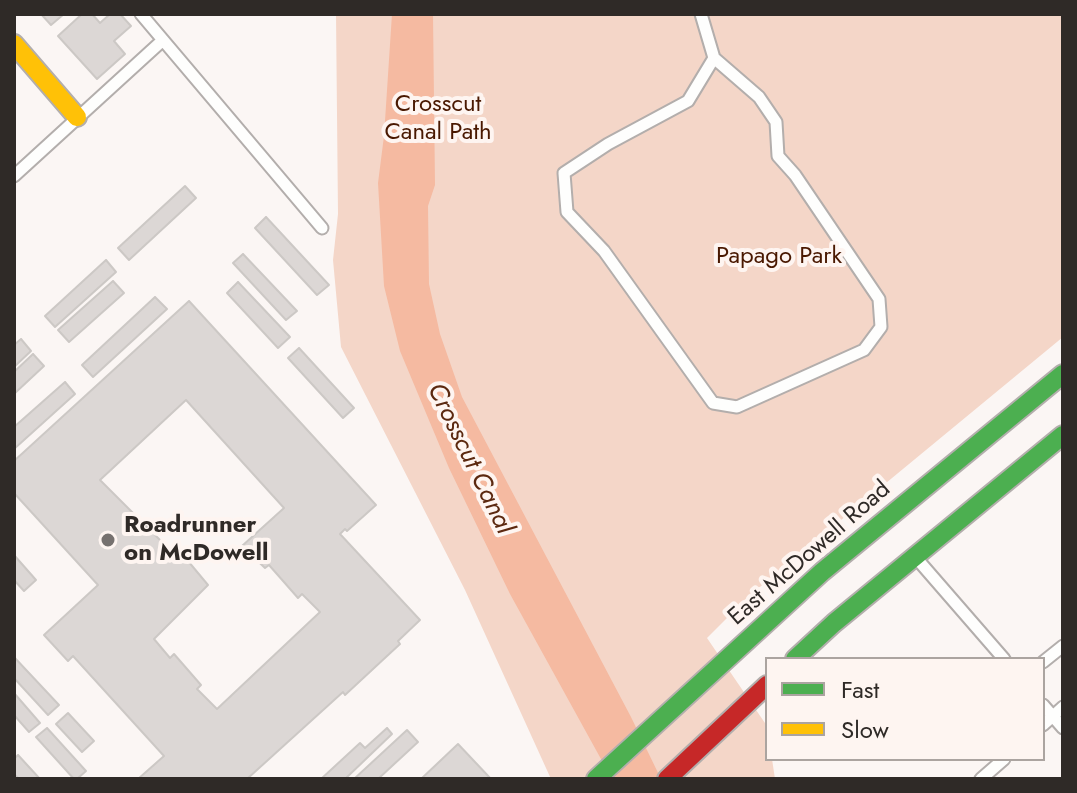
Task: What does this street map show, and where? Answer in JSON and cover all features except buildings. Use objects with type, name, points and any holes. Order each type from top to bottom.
[{"type":"main road","points":[[14,44],[77,117]]},
{"type":"main road","name":"East McDowell Road","points":[[599,776],[822,572],[1063,374]]},
{"type":"main road","points":[[967,450],[1063,396]]},
{"type":"main road","points":[[797,657],[834,623],[1063,435]]},
{"type":"main road","points":[[667,779],[765,687]]},
{"type":"lane","points":[[141,14],[322,228]]},
{"type":"lane","points":[[701,14],[714,58],[759,97],[776,122],[778,156],[795,175],[879,299],[881,327],[864,350],[737,407],[713,403],[604,251],[567,212],[564,173],[608,144],[688,101],[714,58]]},
{"type":"lane","points":[[14,176],[163,40]]},
{"type":"lane","points":[[915,556],[1002,657]]},
{"type":"lane","points":[[1045,660],[1063,646]]},
{"type":"lane","points":[[1063,707],[1048,720],[1063,728]]},
{"type":"lane","points":[[981,779],[1002,761]]},
{"type":"green space","name":"Papago Park","points":[[336,14],[1063,14],[1063,337],[749,596],[707,638],[765,723],[765,761],[772,761],[775,779],[551,779],[465,590],[341,347],[333,260],[338,214]]},
{"type":"water","name":"Crosscut Canal","points":[[392,14],[433,14],[435,185],[428,206],[429,284],[440,334],[462,397],[661,779],[612,779],[510,594],[449,468],[400,351],[384,286],[378,183]]},
{"type":"traffic: fast","points":[[596,779],[822,572],[1063,374]]},
{"type":"traffic: fast","points":[[797,657],[834,623],[1063,435]]},
{"type":"traffic: slow","points":[[14,44],[77,117]]},
{"type":"traffic: jam","points":[[667,779],[765,687]]},
{"type":"place","name":"Roadrunner on McDowell","points":[[108,540]]},
{"type":"park label","name":"Crosscut Canal Path","points":[[438,119]]}]
